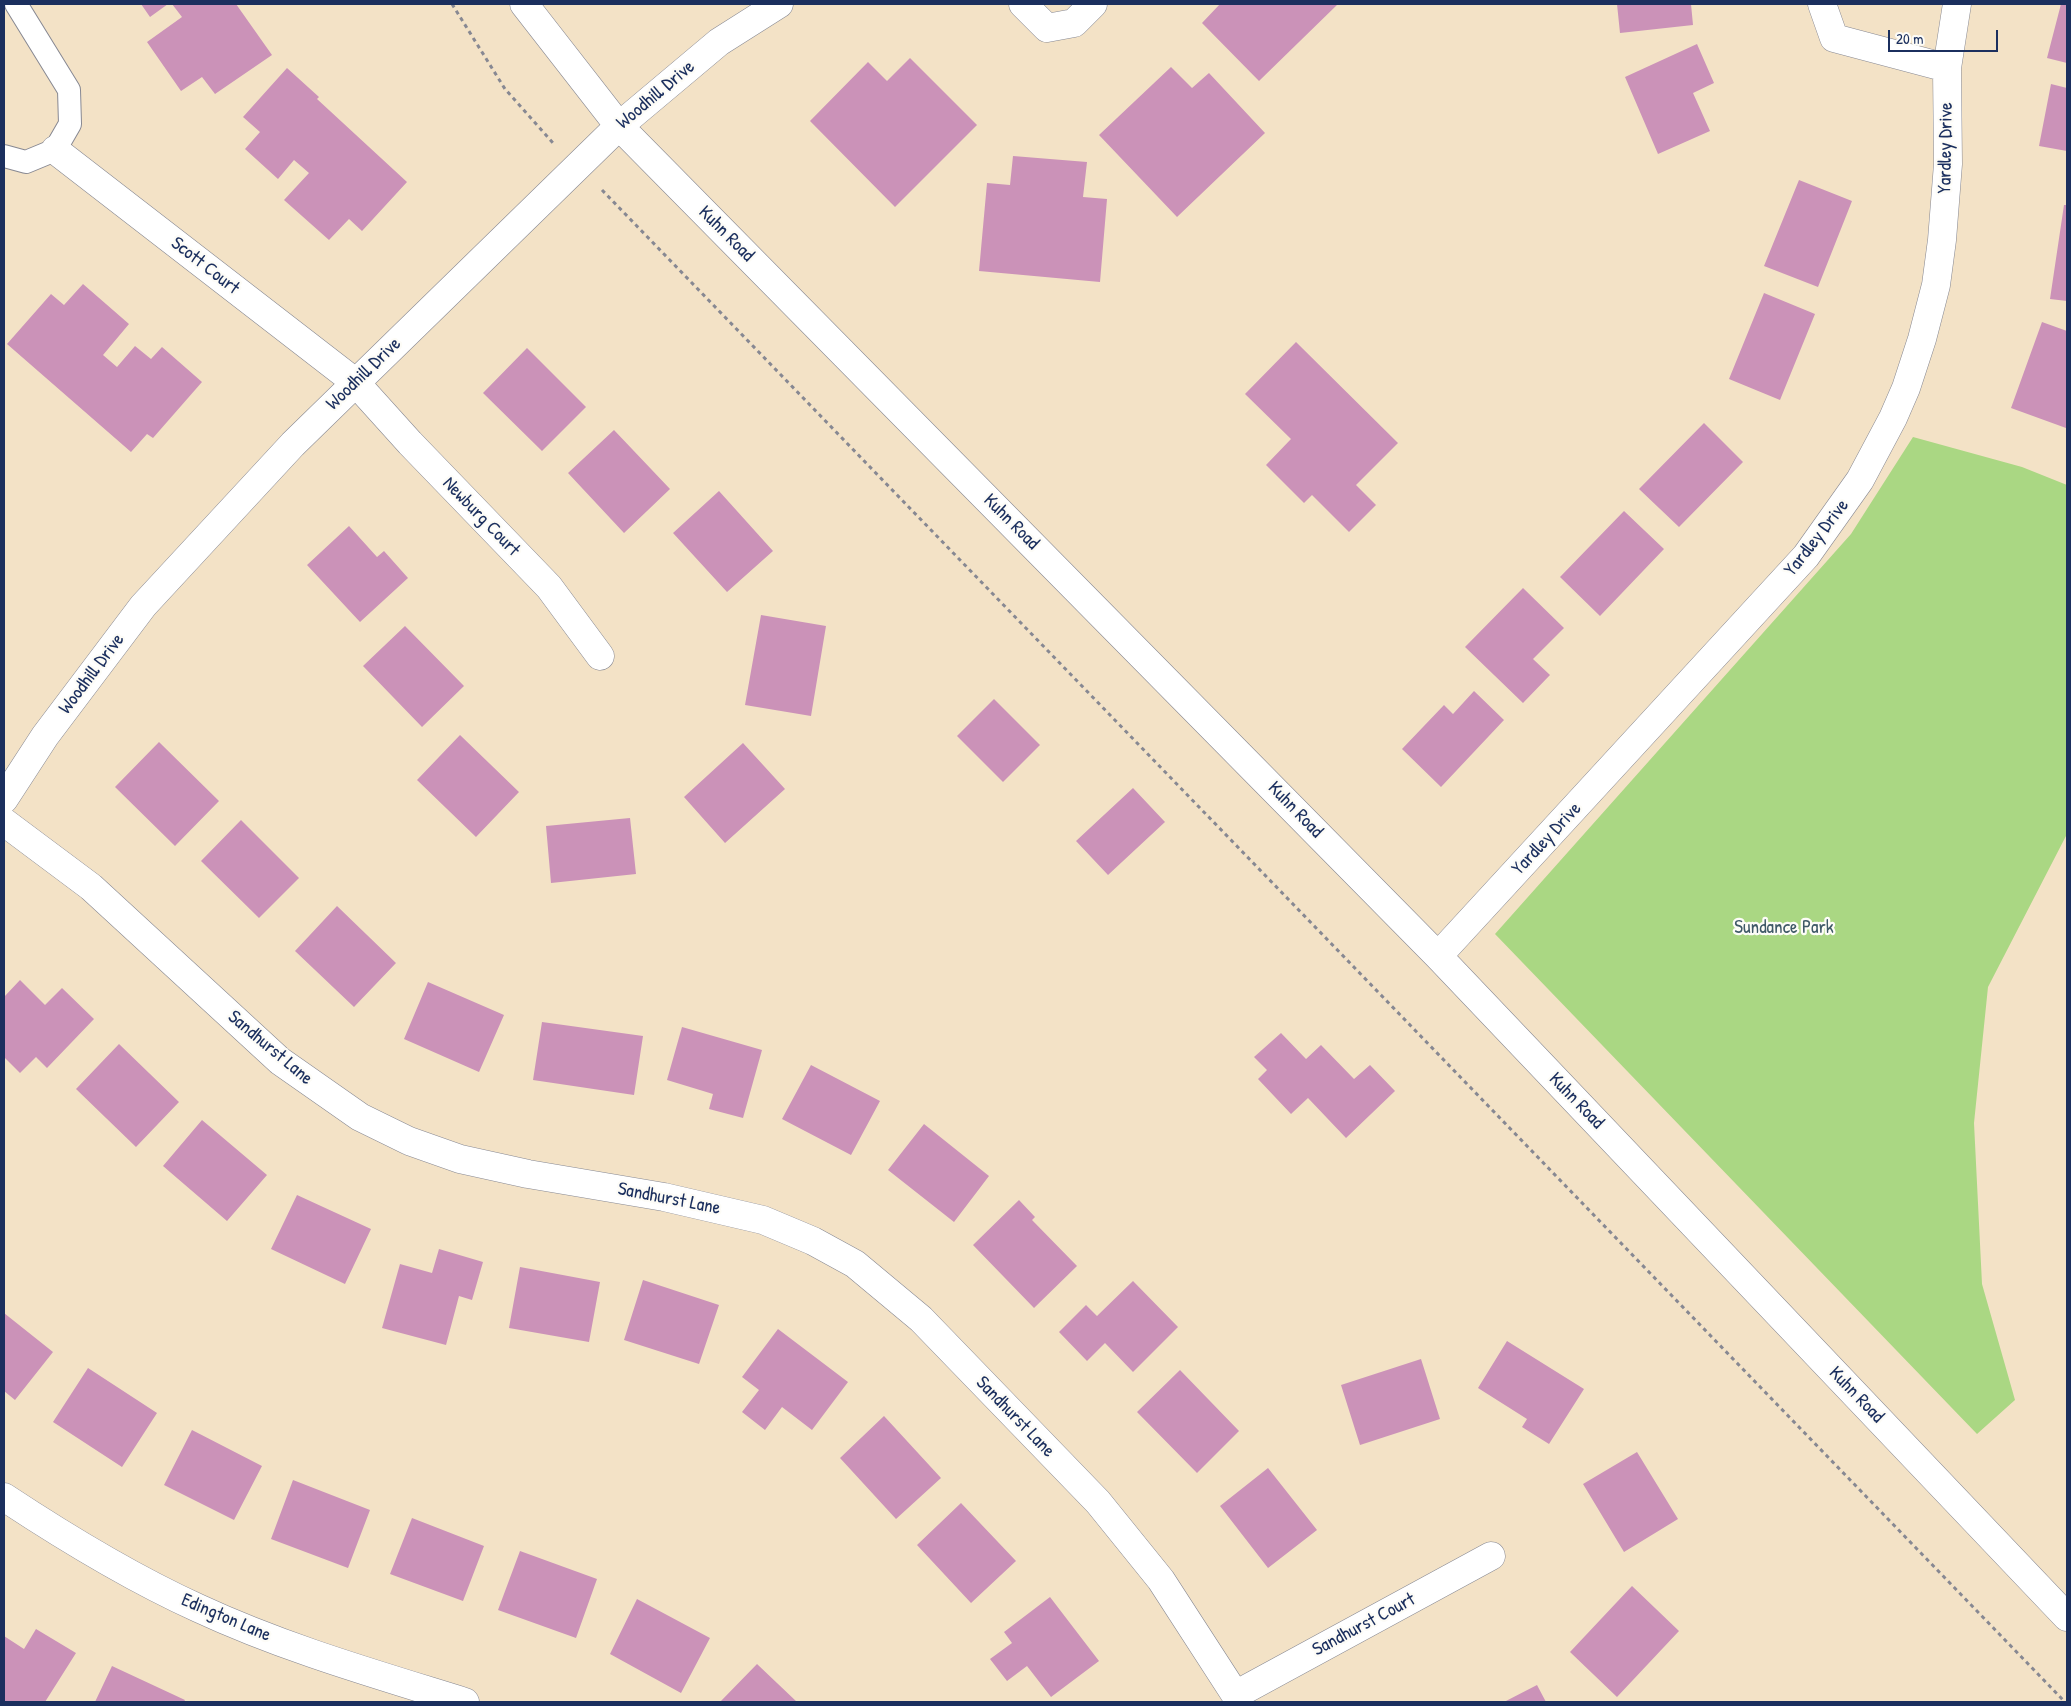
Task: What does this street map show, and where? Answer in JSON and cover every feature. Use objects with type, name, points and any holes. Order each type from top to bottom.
[{"type":"street","name":"Kuhn Road","points":[[524,4],[619,126],[1438,956],[2067,1617]]},
{"type":"street","name":"Woodhill Drive","points":[[4,799],[44,736],[143,606],[293,444],[619,126],[719,42],[779,4]]},
{"type":"street","points":[[1023,4],[1047,28],[1074,23],[1093,4]]},
{"type":"street","points":[[1822,4],[1834,38],[1947,68]]},
{"type":"street","name":"Yardley Drive","points":[[1438,956],[1806,556],[1860,480],[1893,418],[1906,388],[1936,285],[1942,240],[1948,164],[1947,68],[1957,4]]},
{"type":"street","name":"Scott Court","points":[[56,150],[355,382]]},
{"type":"street","name":"Newburg Court","points":[[355,382],[410,443],[549,587],[600,656]]},
{"type":"street","name":"Sandhurst Lane","points":[[4,822],[91,888],[280,1061],[360,1117],[409,1140],[460,1159],[528,1174],[664,1196],[763,1220],[813,1241],[855,1264],[921,1320],[1098,1502],[1161,1580],[1238,1698]]},
{"type":"street","name":"Edington Lane","points":[[4,1498],[75,1544],[197,1608],[304,1651],[465,1702]]},
{"type":"street","name":"Sandhurst Court","points":[[1238,1698],[1491,1556]]},
{"type":"lane","points":[[4,156],[26,162],[56,150],[70,124],[69,90],[16,4]]},
{"type":"path","points":[[452,4],[505,89],[548,139]]},
{"type":"path","points":[[608,196],[2065,1702]]},
{"type":"green space","name":"Sundance Park","points":[[1913,437],[2022,467],[2067,485],[2067,834],[1988,987],[1974,1123],[1982,1284],[2015,1400],[1977,1434],[1495,934],[1851,534]]},
{"type":"building","points":[[141,4],[168,4],[150,17]]},
{"type":"building","points":[[172,4],[236,4],[272,55],[215,94],[202,77],[181,91],[147,42],[182,17]]},
{"type":"building","points":[[1220,4],[1338,4],[1259,81],[1202,23]]},
{"type":"building","points":[[1617,4],[1691,4],[1693,25],[1620,33]]},
{"type":"building","points":[[2061,4],[2067,4],[2067,63],[2047,58]]},
{"type":"building","points":[[1697,44],[1714,83],[1693,93],[1710,131],[1658,154],[1625,77]]},
{"type":"building","points":[[910,58],[977,125],[895,207],[810,121],[868,62],[887,81]]},
{"type":"building","points":[[1171,67],[1192,88],[1209,73],[1265,133],[1177,217],[1099,135]]},
{"type":"building","points":[[287,68],[319,97],[317,99],[407,182],[362,231],[349,219],[329,240],[284,200],[309,173],[294,160],[278,179],[245,149],[260,132],[243,117]]},
{"type":"building","points":[[2051,84],[2067,88],[2067,151],[2039,146]]},
{"type":"building","points":[[1013,156],[1087,162],[1083,197],[1107,199],[1100,282],[979,271],[987,183],[1010,185]]},
{"type":"building","points":[[1799,180],[1852,201],[1818,287],[1764,266]]},
{"type":"building","points":[[2064,205],[2067,205],[2067,301],[2050,299]]},
{"type":"building","points":[[83,284],[129,324],[103,355],[117,367],[135,346],[151,359],[162,347],[202,382],[153,438],[147,434],[131,452],[7,344],[51,294],[64,305]]},
{"type":"building","points":[[1764,293],[1815,314],[1780,400],[1729,379]]},
{"type":"building","points":[[2042,322],[2067,331],[2066,428],[2011,408]]},
{"type":"building","points":[[1296,342],[1398,443],[1356,485],[1376,505],[1349,532],[1312,495],[1304,503],[1266,465],[1291,439],[1245,394]]},
{"type":"building","points":[[527,348],[586,407],[542,451],[483,393]]},
{"type":"building","points":[[1704,423],[1743,462],[1679,527],[1639,489]]},
{"type":"building","points":[[614,430],[670,489],[624,533],[568,473]]},
{"type":"building","points":[[719,491],[773,551],[727,592],[673,533]]},
{"type":"building","points":[[1624,511],[1664,549],[1600,616],[1560,577]]},
{"type":"building","points":[[349,526],[377,557],[384,551],[408,578],[360,622],[307,565]]},
{"type":"building","points":[[1523,588],[1564,628],[1533,659],[1550,675],[1523,703],[1465,647]]},
{"type":"building","points":[[761,615],[826,626],[811,716],[745,705]]},
{"type":"building","points":[[405,626],[464,686],[422,727],[363,666]]},
{"type":"building","points":[[1474,691],[1504,720],[1441,787],[1402,749],[1444,705],[1453,714]]},
{"type":"building","points":[[994,699],[1040,745],[1003,782],[957,736]]},
{"type":"building","points":[[460,735],[519,792],[476,837],[417,780]]},
{"type":"building","points":[[159,742],[219,801],[175,846],[115,787]]},
{"type":"building","points":[[743,743],[785,789],[725,843],[684,797]]},
{"type":"building","points":[[1133,788],[1165,822],[1108,875],[1076,841]]},
{"type":"building","points":[[630,818],[636,874],[551,883],[546,826]]},
{"type":"building","points":[[241,820],[299,878],[259,918],[201,861]]},
{"type":"building","points":[[337,906],[396,963],[354,1007],[295,951]]},
{"type":"building","points":[[20,980],[45,1005],[62,988],[94,1019],[47,1068],[36,1057],[20,1073],[4,1057],[4,997]]},
{"type":"building","points":[[428,982],[504,1015],[479,1072],[404,1039]]},
{"type":"building","points":[[542,1022],[643,1036],[634,1095],[533,1080]]},
{"type":"building","points":[[682,1027],[762,1050],[743,1118],[709,1109],[713,1094],[667,1080]]},
{"type":"building","points":[[1281,1033],[1306,1059],[1321,1045],[1354,1079],[1370,1065],[1395,1091],[1346,1138],[1308,1098],[1291,1114],[1258,1079],[1267,1070],[1254,1057]]},
{"type":"building","points":[[119,1044],[179,1102],[136,1147],[76,1089]]},
{"type":"building","points":[[811,1065],[880,1101],[851,1155],[782,1119]]},
{"type":"building","points":[[202,1120],[267,1175],[227,1221],[163,1166]]},
{"type":"building","points":[[924,1124],[989,1176],[954,1222],[888,1170]]},
{"type":"building","points":[[297,1195],[371,1229],[345,1284],[271,1249]]},
{"type":"building","points":[[1019,1200],[1035,1217],[1032,1220],[1077,1266],[1034,1308],[973,1245]]},
{"type":"building","points":[[439,1249],[483,1262],[472,1300],[459,1296],[446,1345],[382,1328],[400,1264],[432,1273]]},
{"type":"building","points":[[520,1267],[600,1282],[589,1342],[509,1328]]},
{"type":"building","points":[[643,1280],[719,1305],[699,1364],[624,1340]]},
{"type":"building","points":[[1133,1281],[1178,1327],[1133,1372],[1105,1343],[1087,1361],[1059,1332],[1086,1305],[1097,1316]]},
{"type":"building","points":[[4,1313],[53,1352],[15,1400],[4,1391]]},
{"type":"building","points":[[778,1329],[848,1382],[812,1430],[782,1407],[765,1430],[742,1412],[759,1390],[742,1377]]},
{"type":"building","points":[[1507,1341],[1584,1389],[1549,1444],[1522,1427],[1527,1419],[1478,1388]]},
{"type":"building","points":[[1421,1359],[1440,1419],[1360,1445],[1341,1385]]},
{"type":"building","points":[[88,1368],[157,1413],[122,1467],[53,1422]]},
{"type":"building","points":[[1180,1370],[1239,1431],[1197,1473],[1137,1412]]},
{"type":"building","points":[[884,1416],[941,1478],[896,1519],[840,1458]]},
{"type":"building","points":[[192,1430],[262,1466],[234,1520],[164,1485]]},
{"type":"building","points":[[1637,1452],[1678,1519],[1624,1552],[1583,1484]]},
{"type":"building","points":[[1268,1468],[1317,1530],[1268,1568],[1220,1506]]},
{"type":"building","points":[[293,1480],[370,1510],[348,1568],[271,1539]]},
{"type":"building","points":[[961,1503],[1016,1561],[971,1603],[917,1545]]},
{"type":"building","points":[[412,1518],[484,1546],[463,1601],[390,1574]]},
{"type":"building","points":[[520,1551],[597,1579],[576,1638],[498,1610]]},
{"type":"building","points":[[1632,1586],[1679,1631],[1617,1697],[1570,1652]]},
{"type":"building","points":[[1050,1597],[1099,1661],[1051,1697],[1027,1666],[1007,1681],[990,1659],[1012,1643],[1004,1632]]},
{"type":"building","points":[[637,1599],[710,1638],[681,1693],[610,1654]]},
{"type":"building","points":[[36,1629],[76,1653],[45,1702],[4,1702],[4,1636],[24,1649]]},
{"type":"building","points":[[757,1664],[797,1702],[720,1702]]},
{"type":"building","points":[[112,1666],[185,1700],[184,1702],[95,1702]]},
{"type":"building","points":[[1537,1685],[1546,1702],[1504,1702]]}]
